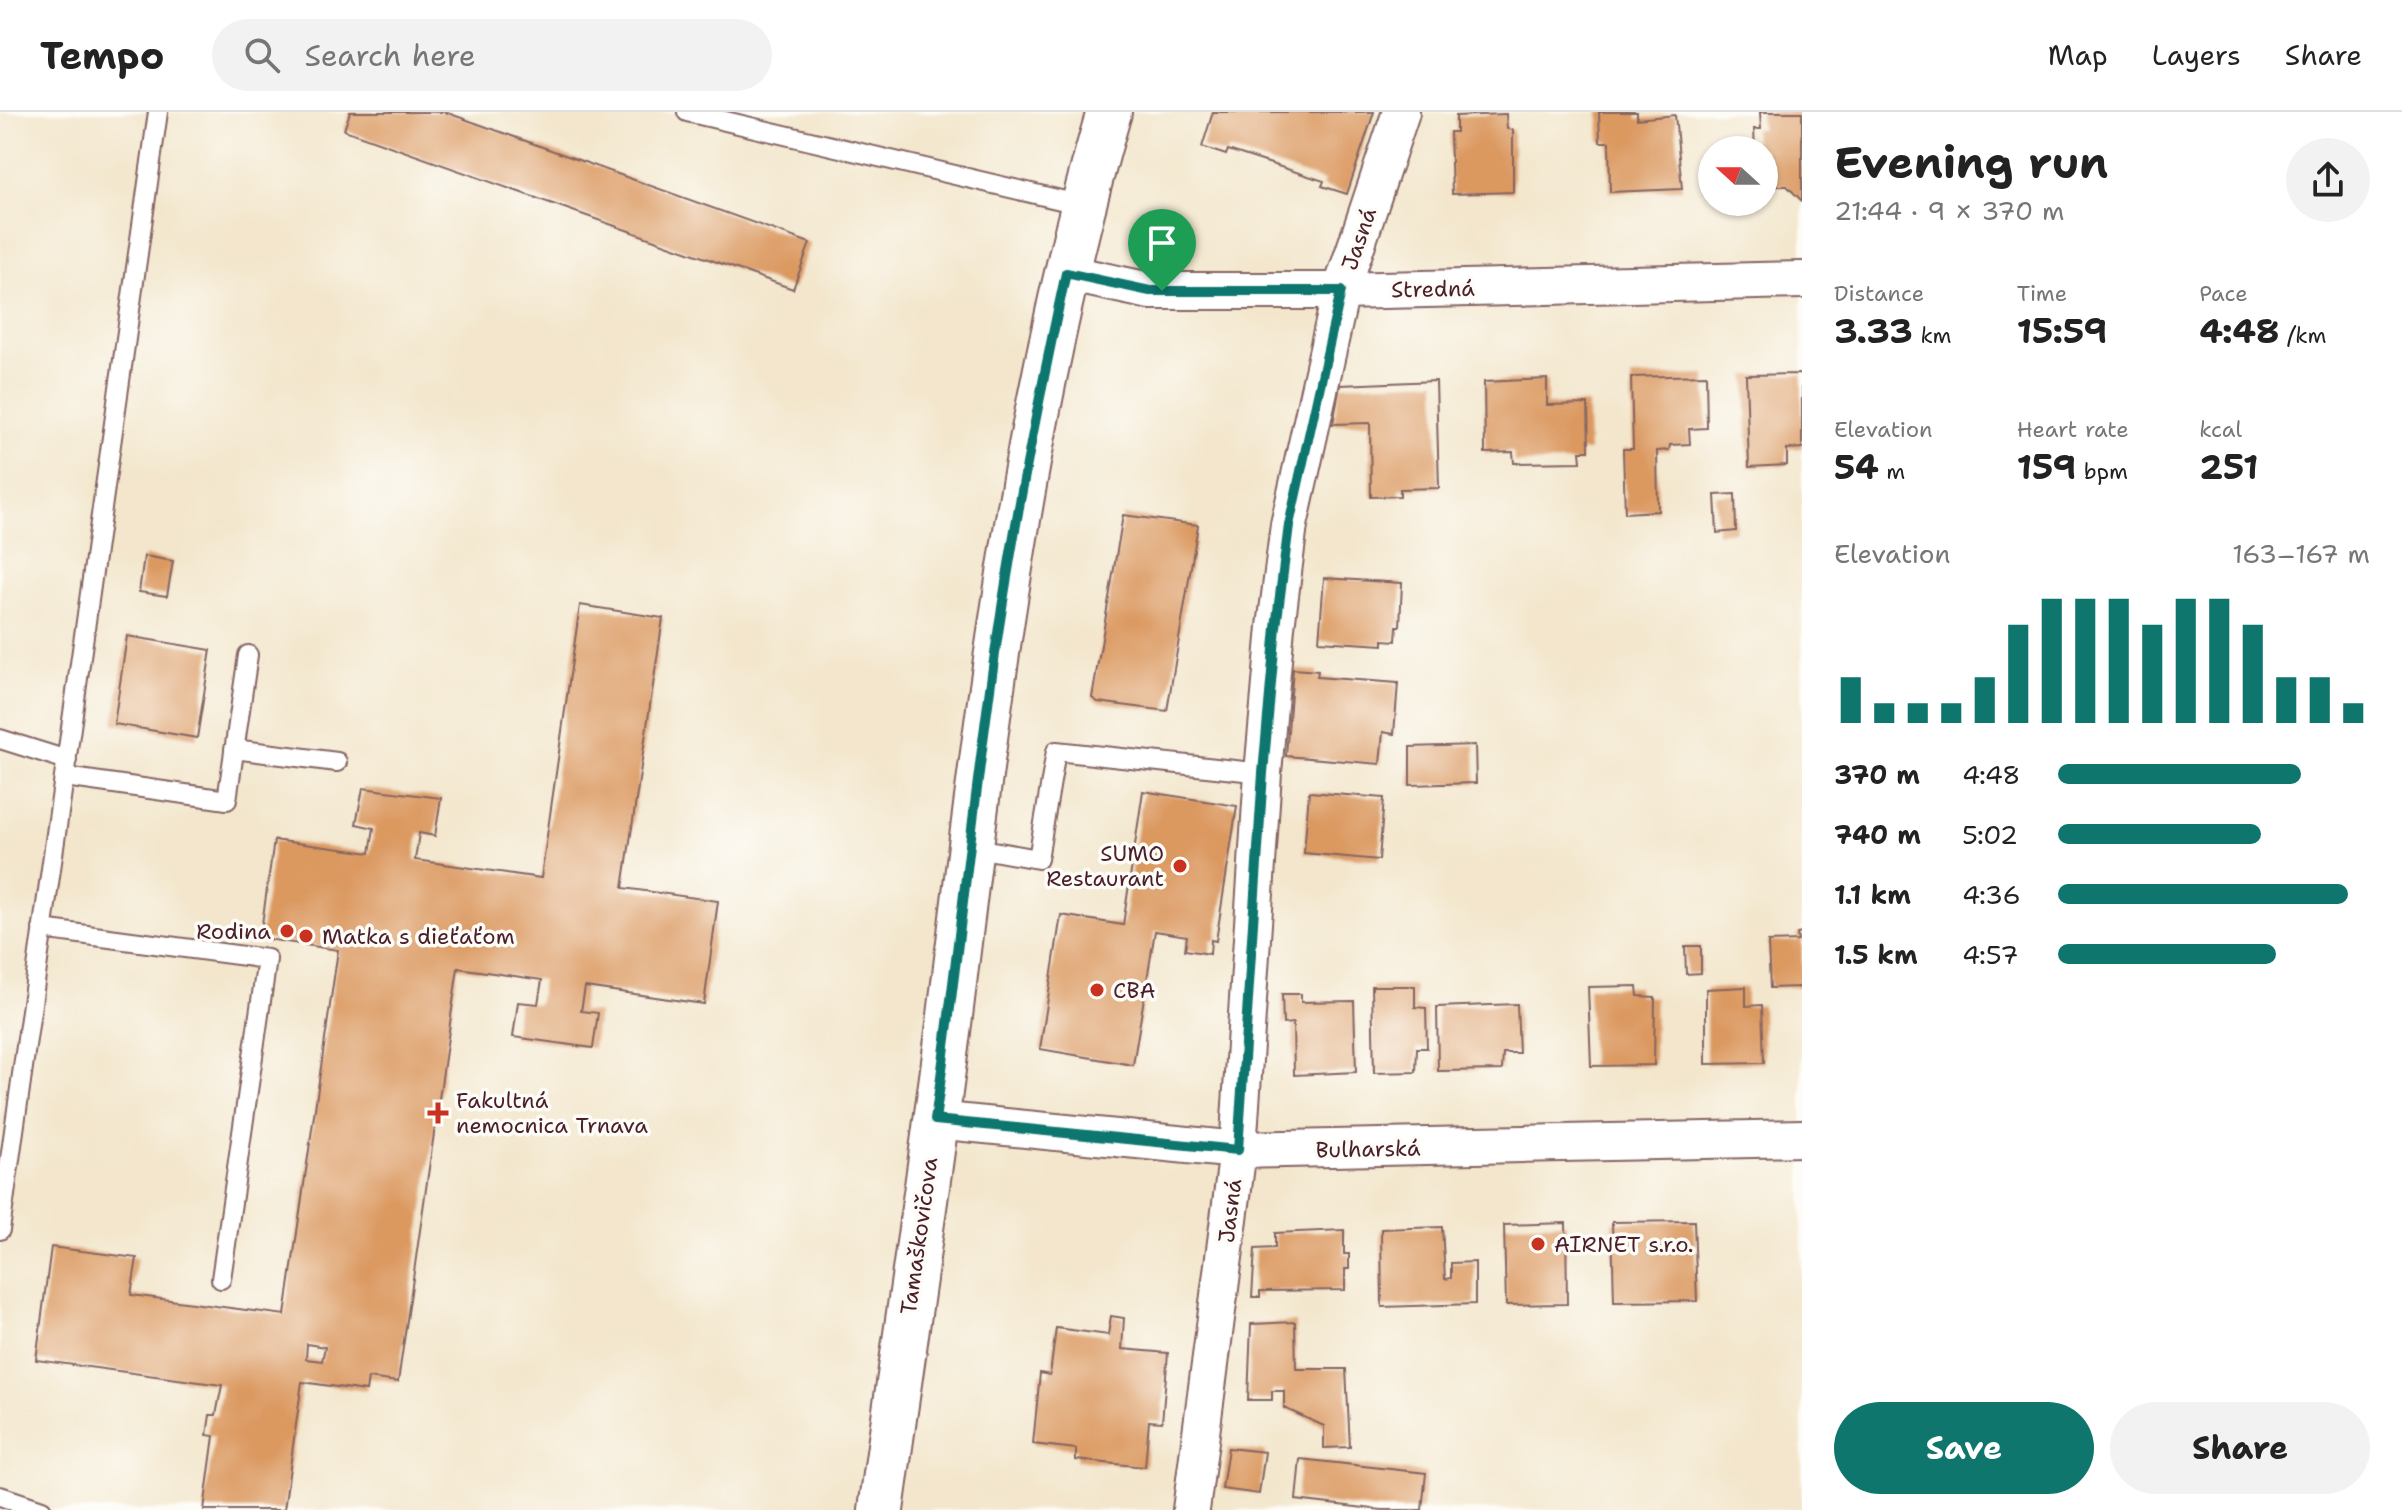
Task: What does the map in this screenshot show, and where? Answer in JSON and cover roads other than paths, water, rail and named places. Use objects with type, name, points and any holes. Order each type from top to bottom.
[{"type":"main road","name":"Tamaškovičova","points":[[881,1510],[1005,587],[1043,376],[1082,205],[1109,112]]},
{"type":"street","name":"Jasná","points":[[1191,1510],[1238,1150],[1263,773],[1289,525],[1341,291],[1401,112]]},
{"type":"street","name":"Stredná","points":[[1066,273],[1150,291],[1341,291],[1802,280]]},
{"type":"street","name":"Bulharská","points":[[935,1120],[1238,1150],[1802,1138]]},
{"type":"lane","points":[[0,1230],[158,112]]},
{"type":"lane","points":[[687,112],[1082,205]]},
{"type":"lane","points":[[0,739],[66,768],[227,800],[248,655]]},
{"type":"lane","points":[[234,749],[337,762]]},
{"type":"lane","points":[[971,847],[1038,859],[1056,751],[1263,773]]},
{"type":"lane","points":[[42,929],[267,959],[221,1279]]},
{"type":"lane","points":[[0,1496],[42,1510]]},
{"type":"place","name":"SUMO Restaurant","points":[[1180,866]]},
{"type":"place","name":"Rodina","points":[[287,931]]},
{"type":"place","name":"Matka s dieťaťom","points":[[306,936]]},
{"type":"place","name":"CBA","points":[[1097,990]]},
{"type":"place","name":"Fakultná nemocnica Trnava","points":[[438,1113]]},
{"type":"place","name":"AIRNET s.r.o.","points":[[1538,1244]]}]
